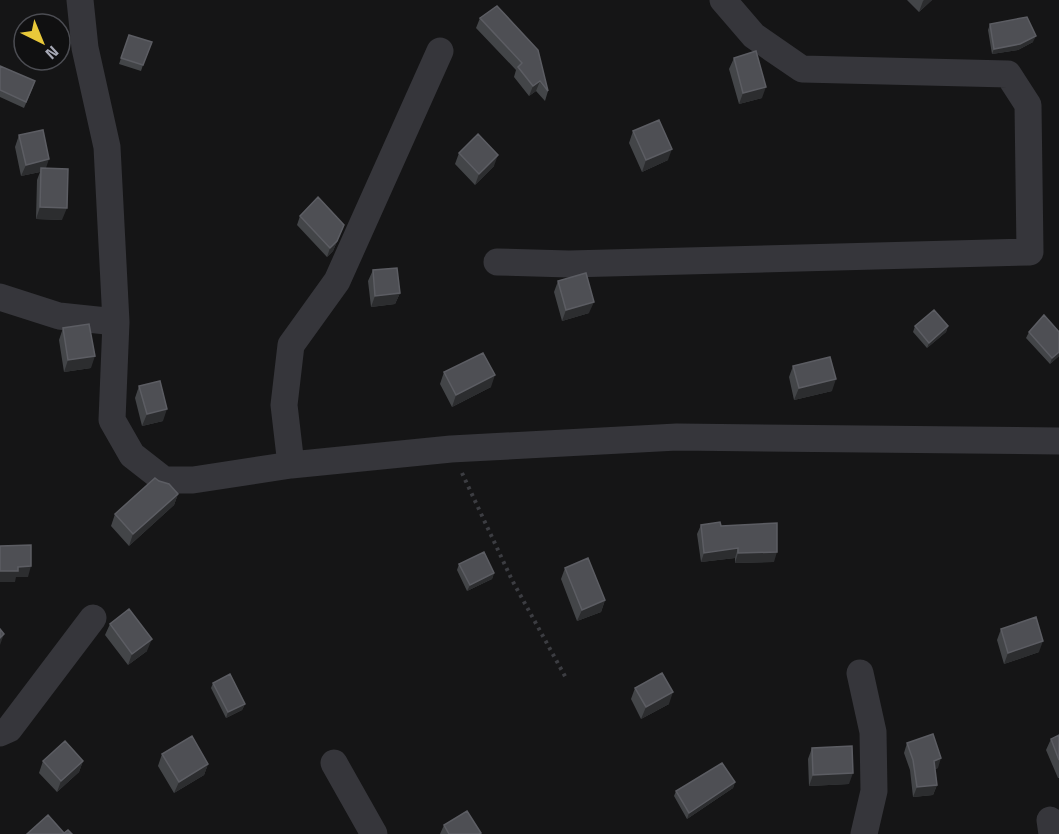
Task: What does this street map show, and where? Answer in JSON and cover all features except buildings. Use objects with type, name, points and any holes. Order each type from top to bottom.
[{"type":"street","points":[[80,0],[85,48],[107,147],[116,322],[112,420],[132,455],[164,480],[193,480],[291,465],[451,449],[677,436],[1059,441]]},
{"type":"street","points":[[497,262],[569,264],[1030,252],[1028,105],[1008,74],[802,69],[754,36],[723,0]]},
{"type":"street","points":[[291,465],[284,405],[291,345],[337,281],[440,51]]},
{"type":"street","points":[[0,297],[59,316],[116,322]]},
{"type":"street","points":[[0,733],[9,729],[93,618]]},
{"type":"street","points":[[860,673],[873,732],[874,791],[864,834]]},
{"type":"street","points":[[334,763],[374,834]]},
{"type":"path","points":[[451,449],[512,580],[566,678]]}]
